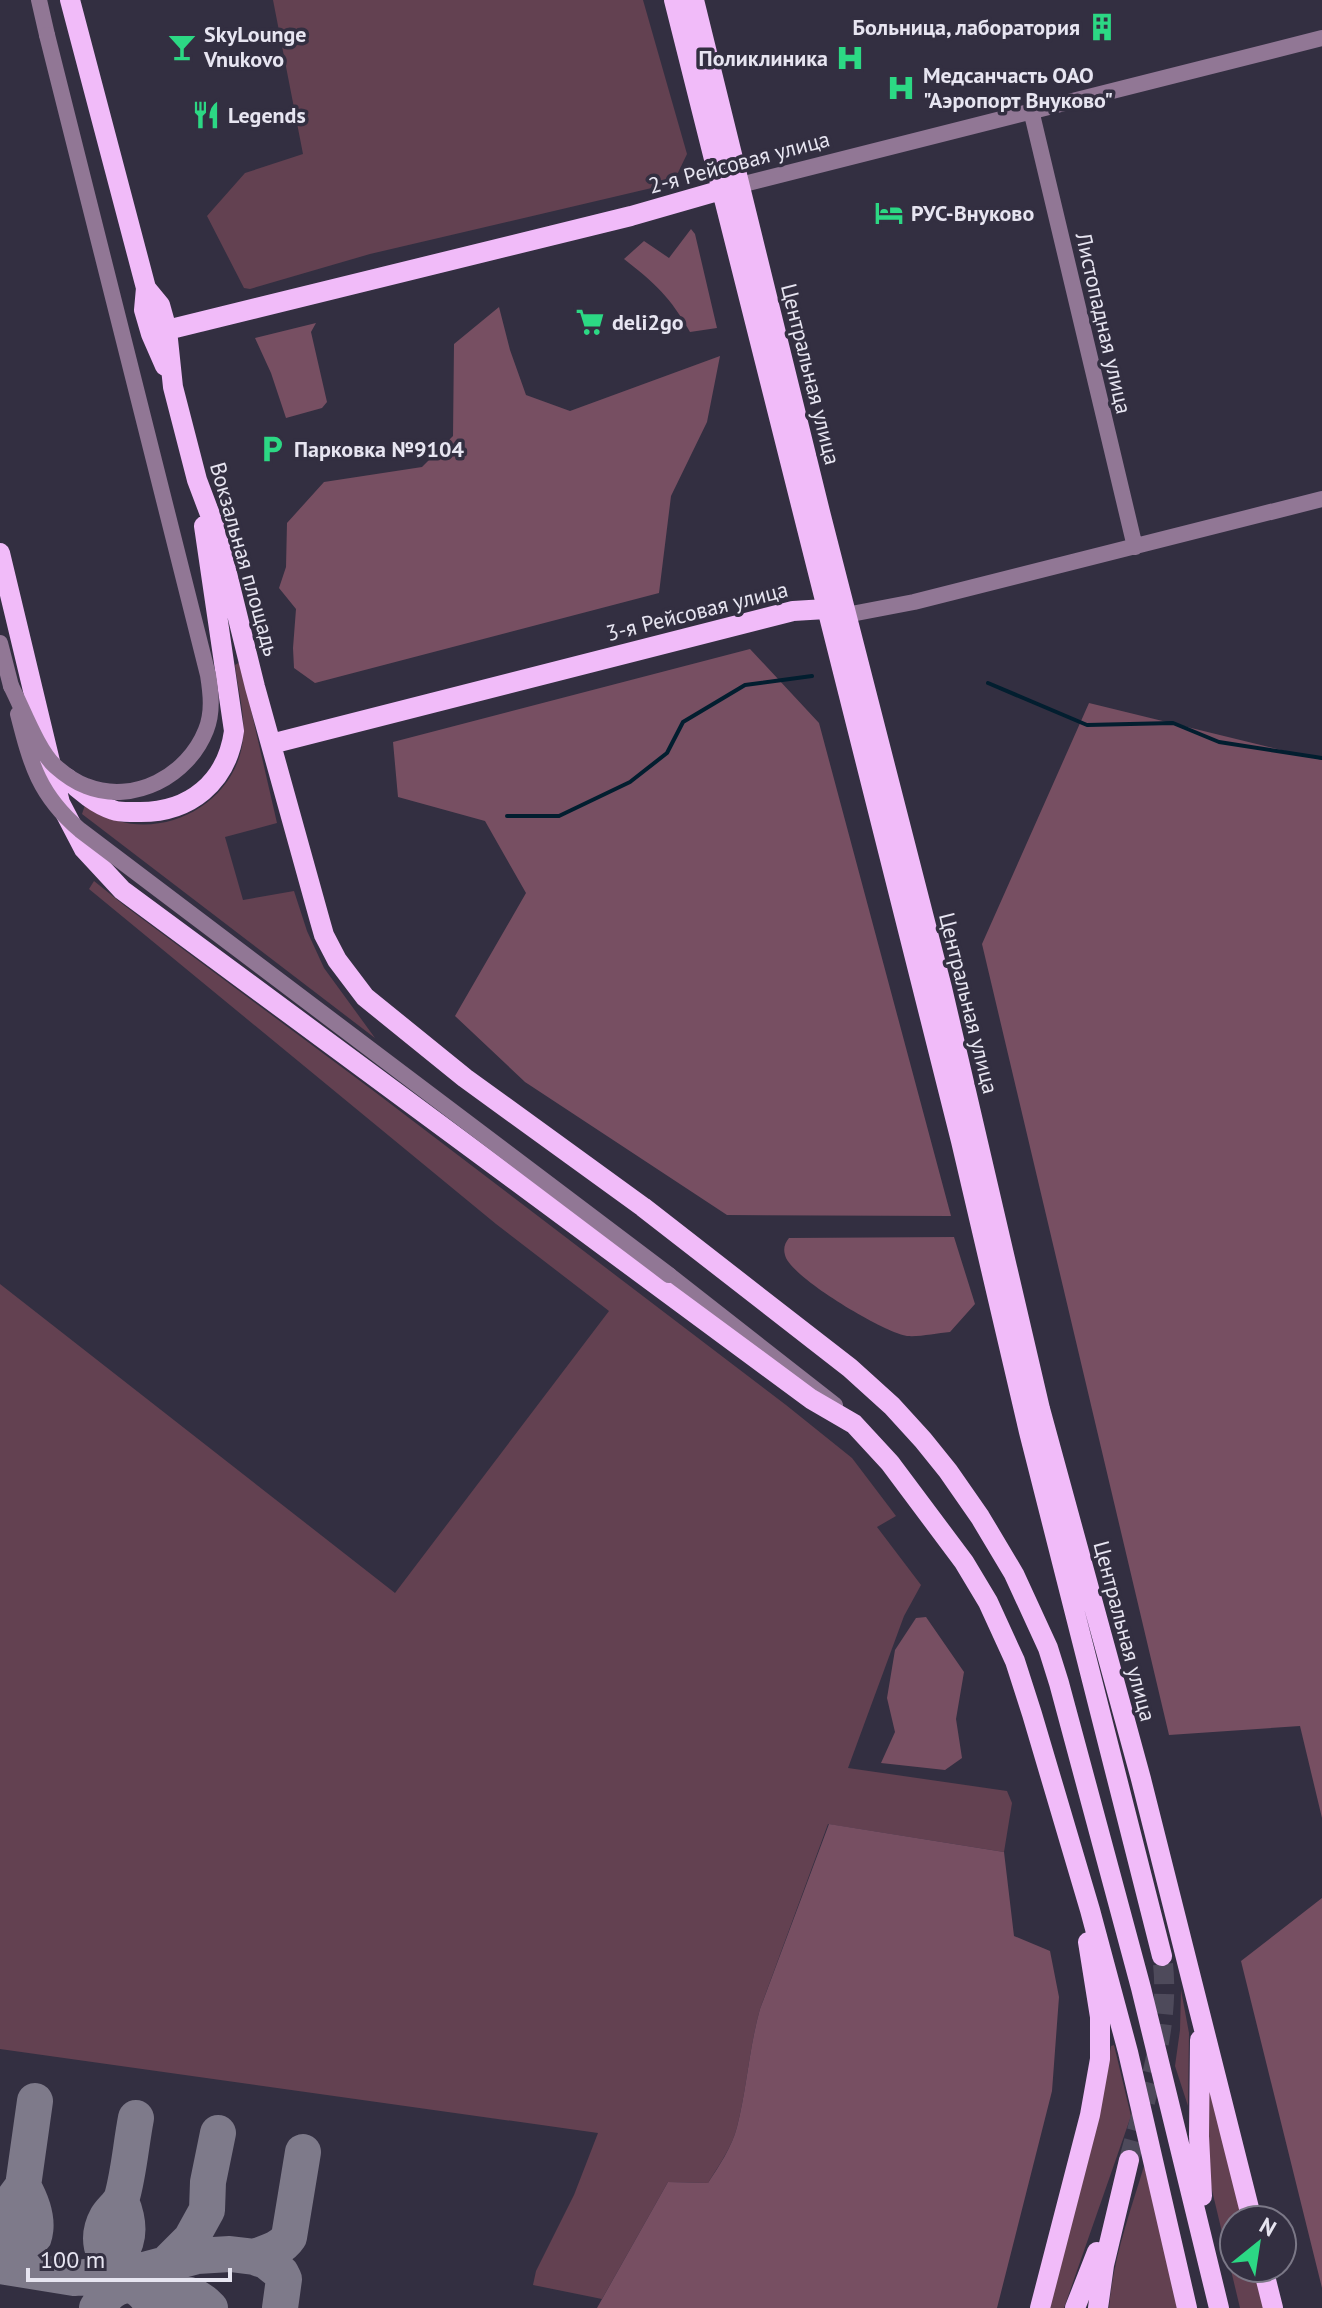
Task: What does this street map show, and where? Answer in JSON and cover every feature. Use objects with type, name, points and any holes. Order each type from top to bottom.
[{"type":"main road","name":"Вокзальная площадь","points":[[70,0],[146,288],[145,314],[173,387],[197,480],[217,533],[324,935],[341,967],[365,997],[465,1078],[643,1207],[850,1368],[892,1406],[956,1483],[997,1544],[1040,1629],[1059,1683],[1141,1988],[1205,2248]]},
{"type":"main road","name":"Центральная улица","points":[[674,0],[730,188],[846,615],[942,988],[1040,1409],[1141,1779],[1200,2016]]},
{"type":"main road","name":"Центральная улица","points":[[694,0],[730,188],[826,609],[1162,1956]]},
{"type":"main road","name":"2-я Рейсовая улица","points":[[167,330],[631,216],[730,188]]},
{"type":"main road","name":"Вокзальная площадь","points":[[146,288],[160,305],[167,330],[173,387]]},
{"type":"main road","points":[[48,758],[72,784],[91,798],[116,811],[129,812],[155,812],[178,806],[210,786],[223,767],[234,731],[197,480]]},
{"type":"main road","points":[[0,553],[60,803],[84,849],[122,890],[811,1399],[854,1424],[890,1463],[964,1562],[988,1602],[1015,1661],[1032,1714],[1128,2052],[1187,2308]]},
{"type":"main road","name":"3-я Рейсовая улица","points":[[271,744],[793,611],[826,609],[846,615]]},
{"type":"main road","points":[[1040,2308],[1090,2115],[1100,2059],[1100,2017],[1091,1973],[1082,1887]]},
{"type":"main road","points":[[1200,2016],[1248,2204]]},
{"type":"main road","points":[[1200,2016],[1199,2151],[1205,2248],[1219,2308]]},
{"type":"main road","points":[[1098,2308],[1104,2265],[1129,2160]]},
{"type":"main road","points":[[1075,2308],[1119,2196]]},
{"type":"main road","points":[[1267,2284],[1273,2308]]},
{"type":"street","points":[[11,686],[52,763],[86,787],[112,792],[148,787],[184,764],[206,730],[212,701],[205,660],[39,0]]},
{"type":"street","name":"2-я Рейсовая улица","points":[[730,188],[1322,38]]},
{"type":"street","name":"Листопадная улица","points":[[1031,110],[1135,547]]},
{"type":"street","name":"3-я Рейсовая улица","points":[[846,615],[914,602],[1322,499]]},
{"type":"street","points":[[0,643],[32,764],[52,803],[66,818],[669,1275],[834,1404],[854,1424]]},
{"type":"shaded area","points":[[273,0],[643,0],[687,154],[673,183],[370,254],[250,289],[244,288],[207,216],[245,173],[303,154]]},
{"type":"shaded area","points":[[691,229],[695,234],[717,328],[690,332],[662,292],[624,259],[644,241],[669,258]]},
{"type":"shaded area","points":[[499,307],[526,395],[570,411],[720,356],[707,422],[671,496],[659,593],[315,683],[294,668],[296,609],[279,588],[286,567],[287,523],[324,482],[422,467],[453,436],[454,344]]},
{"type":"shaded area","points":[[316,323],[311,332],[327,402],[322,408],[286,418],[255,338]]},
{"type":"shaded area","points":[[750,649],[819,723],[951,1216],[727,1215],[525,1082],[455,1016],[526,893],[485,821],[398,797],[393,742]]},
{"type":"shaded area","points":[[240,662],[277,823],[225,837],[243,900],[294,891],[307,931],[324,968],[375,1038],[82,814],[85,805],[118,821],[159,823],[196,810],[213,798],[236,766],[242,746],[243,716],[235,665]]},
{"type":"shaded area","points":[[1089,703],[1322,760],[1322,1818],[1300,1726],[1169,1735],[982,944]]},
{"type":"shaded area","points":[[94,881],[852,1458],[896,1516],[877,1527],[921,1585],[904,1616],[848,1768],[1007,1791],[1012,1803],[1004,1852],[828,1824],[760,2009],[740,2112],[729,2149],[708,2183],[668,2182],[602,2299],[533,2285],[536,2271],[574,2195],[598,2133],[0,2049],[0,1284],[395,1593],[609,1311],[496,1224],[89,889]]},
{"type":"shaded area","points":[[954,1237],[975,1304],[950,1332],[917,1336],[895,1332],[839,1302],[791,1265],[784,1250],[789,1238]]},
{"type":"shaded area","points":[[926,1617],[964,1672],[956,1719],[962,1758],[945,1770],[881,1763],[895,1732],[887,1698],[895,1650],[916,1618]]},
{"type":"shaded area","points":[[829,1824],[1004,1852],[1014,1936],[1050,1951],[1059,1997],[1052,2091],[997,2308],[597,2308],[668,2182],[708,2183],[729,2149],[740,2112],[760,2009]]},
{"type":"shaded area","points":[[1322,1898],[1322,2288],[1241,1961]]},
{"type":"shaded area","points":[[1181,1990],[1189,2033],[1188,2106],[1175,2066]]},
{"type":"shaded area","points":[[1114,2045],[1131,2116],[1064,2308],[1048,2308],[1102,2095],[1111,2046]]},
{"type":"shaded area","points":[[1205,2071],[1239,2204],[1218,2204],[1218,2215],[1206,2165]]},
{"type":"shaded area","points":[[1144,2166],[1180,2308],[1109,2308],[1118,2253]]},
{"type":"shaded area","points":[[1234,2284],[1259,2284],[1265,2308],[1240,2308]]},
{"type":"waterway","points":[[507,816],[559,816],[630,782],[667,753],[683,722],[745,685],[812,676]]},
{"type":"waterway","points":[[988,683],[1087,725],[1173,723],[1219,742],[1322,758]]},
{"type":"taxiway","points":[[29,2270],[12,2249],[4,2223],[9,2205],[23,2186],[35,2101]]},
{"type":"taxiway","points":[[131,2285],[109,2264],[101,2237],[107,2217],[122,2197],[136,2118]]},
{"type":"taxiway","points":[[166,2264],[191,2239],[207,2210],[208,2182],[218,2133]]},
{"type":"taxiway","points":[[254,2257],[278,2247],[289,2237],[303,2152]]},
{"type":"taxiway","points":[[11,2267],[28,2249],[35,2230],[33,2209],[23,2186]]},
{"type":"taxiway","points":[[101,2275],[117,2258],[126,2242],[127,2224],[121,2201]]},
{"type":"taxiway","points":[[0,2266],[74,2278],[133,2273],[197,2256],[230,2254],[254,2257],[266,2261],[281,2273],[284,2279],[280,2308]]},
{"type":"taxiway","points":[[97,2308],[111,2292],[126,2286],[140,2290],[153,2308]]},
{"type":"taxiway","points":[[160,2308],[172,2297],[185,2294],[198,2298],[210,2308]]},
{"type":"tunnel","points":[[1129,2160],[1156,2059],[1163,2008],[1162,1956]]},
{"type":"place","name":"Больница, лаборатория","points":[[1102,27]]},
{"type":"place","name":"SkyLounge Vnukovo","points":[[182,47]]},
{"type":"place","name":"Поликлиника","points":[[850,58]]},
{"type":"place","name":"Медсанчасть ОАО \"Аэропорт Внуково\"","points":[[901,88]]},
{"type":"place","name":"Legends","points":[[206,115]]},
{"type":"place","name":"РУС-Внуково","points":[[889,213]]},
{"type":"place","name":"deli2go","points":[[590,322]]},
{"type":"place","name":"Парковка №9104","points":[[272,449]]}]
